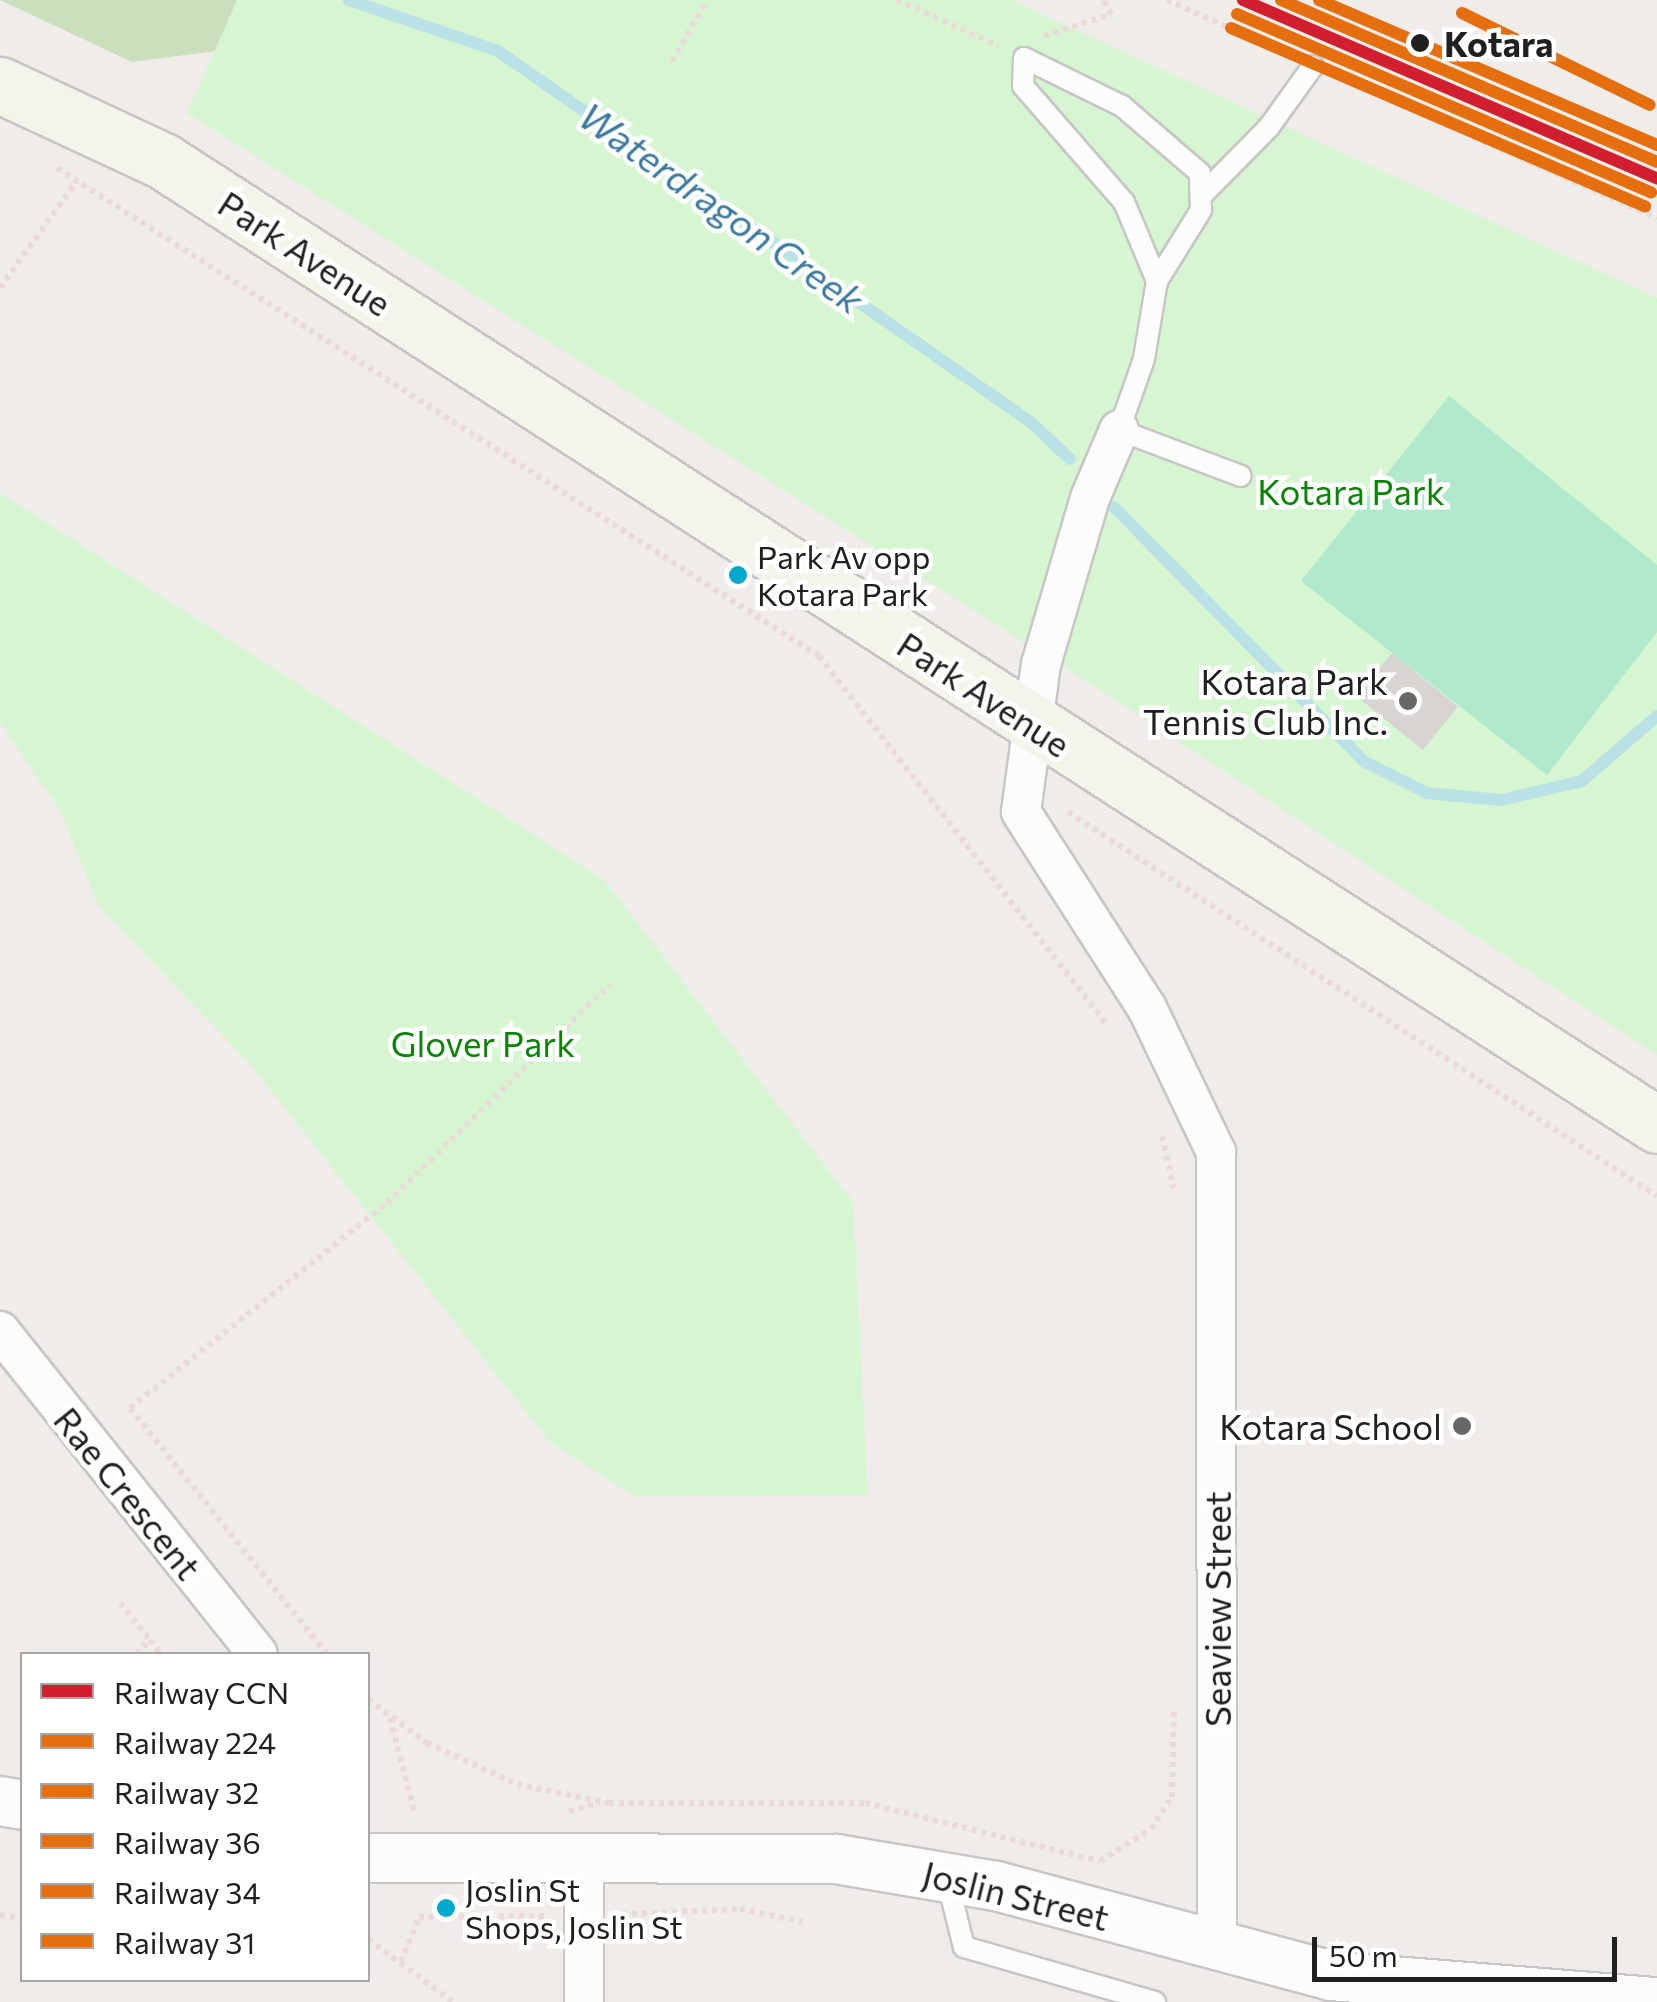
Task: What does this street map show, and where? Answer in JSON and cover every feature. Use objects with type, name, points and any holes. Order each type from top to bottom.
[{"type":"main road","name":"Park Avenue","points":[[0,84],[163,162],[1657,1125]]},
{"type":"street","points":[[1021,812],[1030,724],[1090,498],[1119,430]]},
{"type":"street","name":"Seaview Street","points":[[1021,812],[1147,1008],[1216,1152],[1217,1947]]},
{"type":"street","name":"Rae Crescent","points":[[0,1332],[256,1652]]},
{"type":"street","name":"Joslin Street","points":[[370,1857],[836,1859],[947,1876],[1332,1976],[1657,2002]]},
{"type":"street","points":[[584,1857],[584,2002]]},
{"type":"lane","points":[[1157,281],[1124,202],[1023,86],[1018,67],[1024,58],[1122,106],[1174,142],[1200,173],[1201,210],[1157,281],[1144,359],[1119,430],[1240,476]]},
{"type":"lane","points":[[1200,196],[1270,127],[1313,66]]},
{"type":"lane","points":[[947,1876],[964,1946],[1155,2002]]},
{"type":"path","points":[[672,61],[708,0]]},
{"type":"path","points":[[897,0],[1024,58]]},
{"type":"path","points":[[1053,27],[1111,14],[1104,0]]},
{"type":"path","points":[[1166,0],[1657,218]]},
{"type":"path","points":[[40,159],[819,656],[1110,1028]]},
{"type":"path","points":[[0,288],[77,181]]},
{"type":"path","points":[[1021,812],[1071,812],[1657,1196]]},
{"type":"path","points":[[325,1652],[130,1408],[387,1203],[610,984]]},
{"type":"path","points":[[1161,1131],[1178,1204]]},
{"type":"path","points":[[120,1604],[160,1652]]},
{"type":"path","points":[[138,1652],[150,1640]]},
{"type":"path","points":[[370,1700],[389,1716],[480,1772],[578,1798],[866,1803],[1100,1861],[1152,1829],[1172,1797],[1174,1692]]},
{"type":"path","points":[[389,1716],[415,1813]]},
{"type":"path","points":[[620,1914],[740,1909],[803,1922]]},
{"type":"path","points":[[401,1962],[420,1916],[550,1916]]},
{"type":"path","points":[[370,1940],[453,2002]]},
{"type":"green space","points":[[0,0],[493,0],[337,35],[132,62]]},
{"type":"green space","name":"Kotara Park","points":[[237,0],[1011,0],[1657,298],[1657,1055],[1111,697],[187,113]]},
{"type":"green space","points":[[1449,396],[1657,565],[1657,632],[1547,775],[1301,581]]},
{"type":"green space","name":"Glover Park","points":[[0,493],[604,880],[853,1202],[868,1495],[634,1496],[550,1442],[249,1063],[98,905],[61,812],[0,722]]},
{"type":"building","name":"Kotara Park Tennis Club Inc.","points":[[1392,653],[1458,706],[1423,750],[1357,697]]},
{"type":"waterway","name":"Waterdragon Creek","points":[[349,0],[498,51],[1032,423],[1070,459]]},
{"type":"waterway","name":"Waterdragon Creek","points":[[1114,507],[1365,762],[1427,793],[1501,800],[1582,781],[1657,716]]},
{"type":"rail line","name":"CCN","points":[[1243,0],[1657,178]]},
{"type":"rail line","name":"32","points":[[1281,0],[1657,162]]},
{"type":"rail line","name":"34","points":[[1319,0],[1657,145]]},
{"type":"rail line","name":"31","points":[[1462,13],[1650,105]]},
{"type":"rail line","name":"224","points":[[1237,14],[1651,192]]},
{"type":"rail line","name":"36","points":[[1231,28],[1645,206]]},
{"type":"place","name":"Kotara","points":[[1420,43]]},
{"type":"place","name":"Park Av opp Kotara Park","points":[[738,575]]},
{"type":"place","name":"Kotara Park Tennis Club Inc.","points":[[1408,701]]},
{"type":"place","name":"Kotara School","points":[[1462,1426]]},
{"type":"place","name":"Joslin St Shops, Joslin St","points":[[446,1908]]}]
